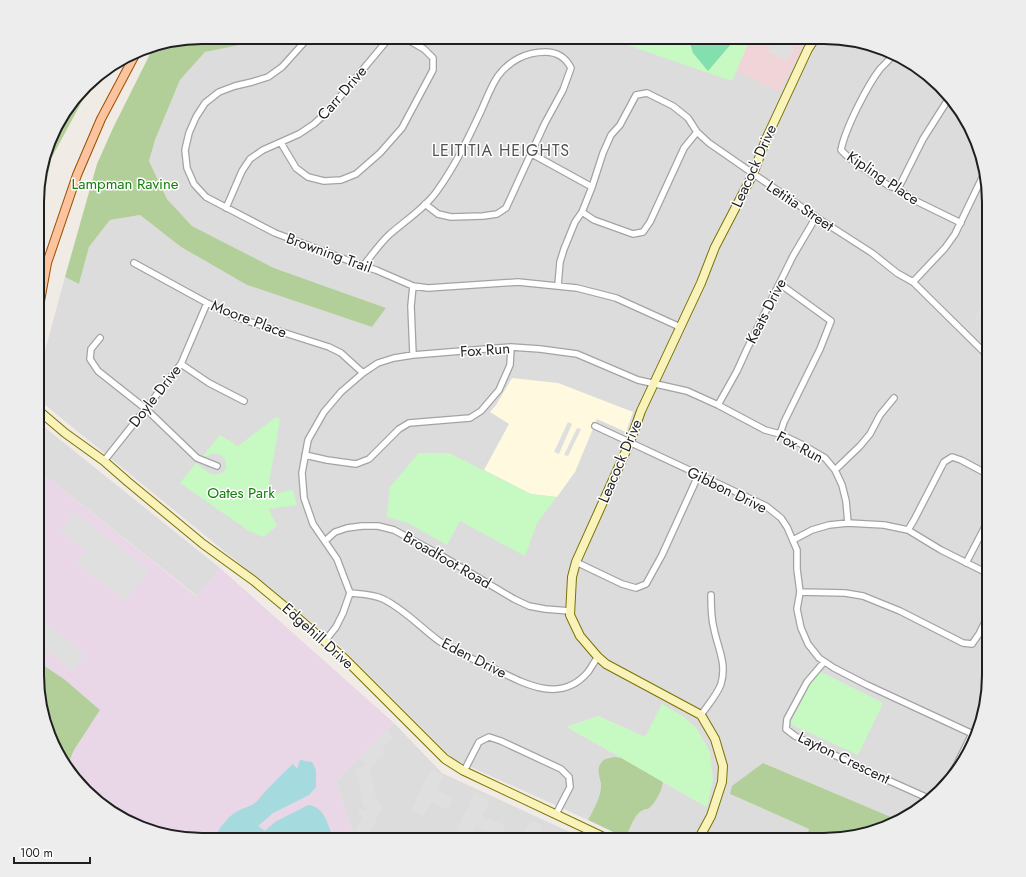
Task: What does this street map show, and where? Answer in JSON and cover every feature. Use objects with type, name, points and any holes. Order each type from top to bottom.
[{"type":"main road","points":[[44,279],[47,263],[77,175],[101,119],[132,60]]},
{"type":"street","name":"Browning Trail","points":[[302,44],[282,67],[268,77],[219,92],[205,103],[196,117],[189,133],[186,146],[187,168],[194,184],[206,196],[275,233],[376,270],[413,286],[428,288],[518,282],[558,285],[577,288],[616,298],[680,327]]},
{"type":"street","name":"Carr Drive","points":[[226,208],[242,172],[250,159],[263,150],[281,143],[314,124],[329,110],[384,44]]},
{"type":"street","points":[[281,143],[296,168],[308,177],[324,181],[341,180],[356,174],[380,153],[402,128],[433,70],[433,58],[424,49],[415,44]]},
{"type":"street","name":"Leacock Drive","points":[[702,833],[711,816],[722,782],[723,766],[715,739],[701,716],[606,664],[598,657],[580,636],[570,615],[572,577],[576,562],[630,442],[641,411],[701,283],[715,247],[753,174],[767,137],[811,44]]},
{"type":"street","points":[[363,266],[379,246],[436,192],[459,157],[498,77],[510,63],[525,55],[540,52],[548,52],[566,59],[571,68],[563,90],[545,124],[506,208],[497,214],[451,217],[438,214],[425,204]]},
{"type":"street","name":"Kipling Place","points":[[890,58],[879,70],[862,99],[843,138],[841,150],[849,158],[889,186],[898,189],[914,200],[961,223]]},
{"type":"street","name":"Letitia Street","points":[[558,285],[560,262],[564,249],[575,222],[582,212],[611,135],[620,125],[636,95],[647,93],[673,106],[688,118],[697,132],[709,143],[816,217],[872,253],[897,273],[913,282],[982,350]]},
{"type":"street","points":[[898,189],[923,139],[946,102]]},
{"type":"street","points":[[582,212],[594,220],[633,234],[643,232],[650,222],[684,148],[697,132]]},
{"type":"street","points":[[532,154],[592,187]]},
{"type":"street","points":[[913,282],[946,248],[961,223],[981,180]]},
{"type":"street","name":"Keats Drive","points":[[718,405],[737,371],[794,256],[816,217]]},
{"type":"street","name":"Moore Place","points":[[134,263],[207,303],[238,318],[329,347],[341,353],[364,373]]},
{"type":"street","points":[[780,284],[831,321],[820,349],[784,422],[780,434]]},
{"type":"street","points":[[413,286],[411,306],[413,355]]},
{"type":"street","name":"Doyle Drive","points":[[104,460],[181,364],[207,303]]},
{"type":"street","points":[[100,338],[91,349],[90,359],[98,371],[146,409],[197,458],[218,466]]},
{"type":"street","points":[[305,455],[356,464],[369,459],[399,429],[410,423],[470,418],[481,411],[499,390],[510,365],[511,347]]},
{"type":"street","name":"Fox Run","points":[[350,593],[338,558],[313,524],[304,498],[302,473],[308,440],[324,412],[341,392],[364,373],[378,363],[394,358],[413,355],[511,347],[540,349],[576,354],[638,380],[687,392],[718,405],[765,430],[780,434],[801,444],[825,458],[836,470],[842,485],[846,501],[848,523]]},
{"type":"street","points":[[181,364],[209,383],[244,401]]},
{"type":"street","points":[[836,470],[870,434],[880,415],[894,398]]},
{"type":"street","name":"Edgehill Drive","points":[[44,415],[66,433],[104,460],[128,482],[203,544],[260,586],[349,663],[445,759],[464,771],[595,833]]},
{"type":"street","name":"Gibbon Drive","points":[[595,426],[698,476],[715,482],[766,506],[781,518],[787,527],[797,550],[797,569],[800,592],[797,609],[801,628],[808,644],[819,658],[834,668],[867,685],[971,733]]},
{"type":"street","points":[[908,530],[944,462],[952,457],[982,471]]},
{"type":"street","points":[[576,562],[622,584],[636,588],[646,584],[662,555],[698,476]]},
{"type":"street","points":[[793,540],[812,530],[829,525],[848,523],[884,525],[908,530],[941,550],[982,571]]},
{"type":"street","name":"Broadfoot Road","points":[[325,541],[335,532],[347,528],[378,526],[394,530],[442,556],[514,599],[530,606],[570,611]]},
{"type":"street","points":[[966,563],[982,532]]},
{"type":"street","points":[[800,592],[845,593],[863,596],[900,611],[963,643],[972,644],[982,628]]},
{"type":"street","points":[[325,642],[336,627],[350,593]]},
{"type":"street","name":"Eden Drive","points":[[350,593],[371,595],[382,598],[406,613],[438,640],[452,649],[529,686],[546,689],[563,688],[577,682],[587,672],[598,657]]},
{"type":"street","points":[[701,716],[720,686],[723,672],[723,660],[711,613],[711,595]]},
{"type":"street","name":"Layton Crescent","points":[[824,662],[807,682],[787,718],[786,729],[795,736],[925,797]]},
{"type":"street","points":[[464,771],[479,742],[489,737],[501,741],[561,769],[569,777],[570,788],[556,814]]},
{"type":"shaded area","points":[[245,44],[835,44],[865,49],[894,60],[912,71],[936,90],[955,114],[966,132],[977,161],[982,191],[982,686],[977,716],[966,745],[955,763],[936,787],[912,806],[892,818],[763,763],[730,794],[809,829],[808,833],[628,833],[634,819],[640,811],[644,809],[663,782],[707,807],[645,737],[598,716],[567,727],[622,758],[615,757],[599,769],[601,786],[597,804],[588,820],[453,759],[338,644],[44,404],[44,354],[65,277],[79,284],[89,247],[110,220],[140,215],[181,247],[247,285],[372,327],[386,308],[274,268],[192,226],[167,199],[149,161],[155,140],[180,80],[205,52]]},
{"type":"shaded area","points":[[748,44],[804,44],[779,92],[736,71]]},
{"type":"shaded area","points":[[772,44],[796,44],[787,61],[768,52]]},
{"type":"shaded area","points":[[982,303],[982,312],[978,321],[975,320]]},
{"type":"shaded area","points":[[512,378],[558,383],[633,412],[626,432],[597,419],[575,472],[557,497],[531,494],[484,470],[509,424],[490,412],[496,405]]},
{"type":"shaded area","points":[[568,422],[572,424],[559,454],[554,452]]},
{"type":"shaded area","points":[[44,427],[220,568],[197,596],[44,475]]},
{"type":"shaded area","points":[[577,428],[581,429],[568,456],[564,455]]},
{"type":"shaded area","points":[[44,475],[196,596],[220,568],[394,723],[336,781],[353,833],[181,832],[151,825],[132,817],[98,794],[83,779],[69,761],[74,750],[100,710],[64,679],[44,666]]},
{"type":"shaded area","points":[[74,512],[149,570],[125,601],[76,563],[86,551],[60,531]]},
{"type":"shaded area","points":[[44,621],[85,655],[73,671],[44,648]]},
{"type":"shaded area","points":[[394,723],[442,773],[572,833],[353,833],[336,781]]},
{"type":"shaded area","points":[[386,730],[393,737],[383,748],[383,755],[370,769],[375,793],[371,794],[379,801],[382,808],[370,833],[354,833],[363,816],[358,814],[360,809],[366,811],[367,808],[363,807],[356,769],[367,766],[360,759]]},
{"type":"shaded area","points":[[431,769],[444,776],[437,790],[453,798],[448,810],[431,802],[424,816],[411,810]]},
{"type":"shaded area","points":[[475,792],[490,800],[483,815],[487,821],[489,818],[506,826],[503,833],[491,833],[476,826],[472,833],[460,833],[456,831]]},
{"type":"shaded area","points":[[533,821],[543,826],[540,833],[523,833],[527,825],[530,826]]},
{"type":"green space","name":"Lampman Ravine","points":[[191,44],[245,44],[205,52],[180,80],[155,140],[149,161],[167,199],[192,226],[274,268],[386,308],[372,327],[247,285],[181,247],[140,215],[110,220],[89,247],[79,284],[65,277],[97,164],[113,128],[151,52]]},
{"type":"green space","points":[[624,44],[748,44],[732,81]]},
{"type":"green space","points":[[690,44],[731,44],[708,71],[693,53]]},
{"type":"green space","points":[[85,96],[51,159],[44,195],[49,161],[56,141],[65,123]]},
{"type":"green space","name":"Oates Park","points":[[276,417],[280,419],[268,489],[274,494],[293,490],[297,505],[268,509],[277,526],[263,537],[249,531],[180,483],[196,463],[207,472],[214,475],[226,470],[226,462],[219,454],[203,456],[220,435],[238,446]]},
{"type":"green space","points":[[419,453],[449,453],[531,494],[557,497],[537,523],[525,556],[460,521],[447,545],[408,523],[387,517],[390,487]]},
{"type":"green space","points":[[44,666],[64,679],[100,710],[74,750],[69,761],[60,745],[52,726],[45,696]]},
{"type":"green space","points":[[819,671],[883,703],[858,755],[790,724],[811,681]]},
{"type":"green space","points":[[662,704],[684,717],[697,729],[710,752],[713,780],[707,807],[567,727],[598,716],[645,737]]},
{"type":"green space","points":[[615,757],[622,758],[663,782],[656,800],[648,809],[637,815],[628,833],[615,833],[588,820],[600,794],[601,784],[599,768],[602,761]]},
{"type":"green space","points":[[763,763],[892,818],[875,825],[845,832],[808,833],[809,829],[730,794],[732,786]]},
{"type":"water","points":[[300,760],[312,762],[316,770],[316,787],[309,795],[273,813],[258,826],[265,831],[275,822],[308,805],[314,806],[322,813],[332,833],[217,833],[223,824],[236,812],[256,802],[293,764],[297,769]]},
{"type":"district","name":"LEITITIA HEIGHTS","points":[[501,150]]}]
